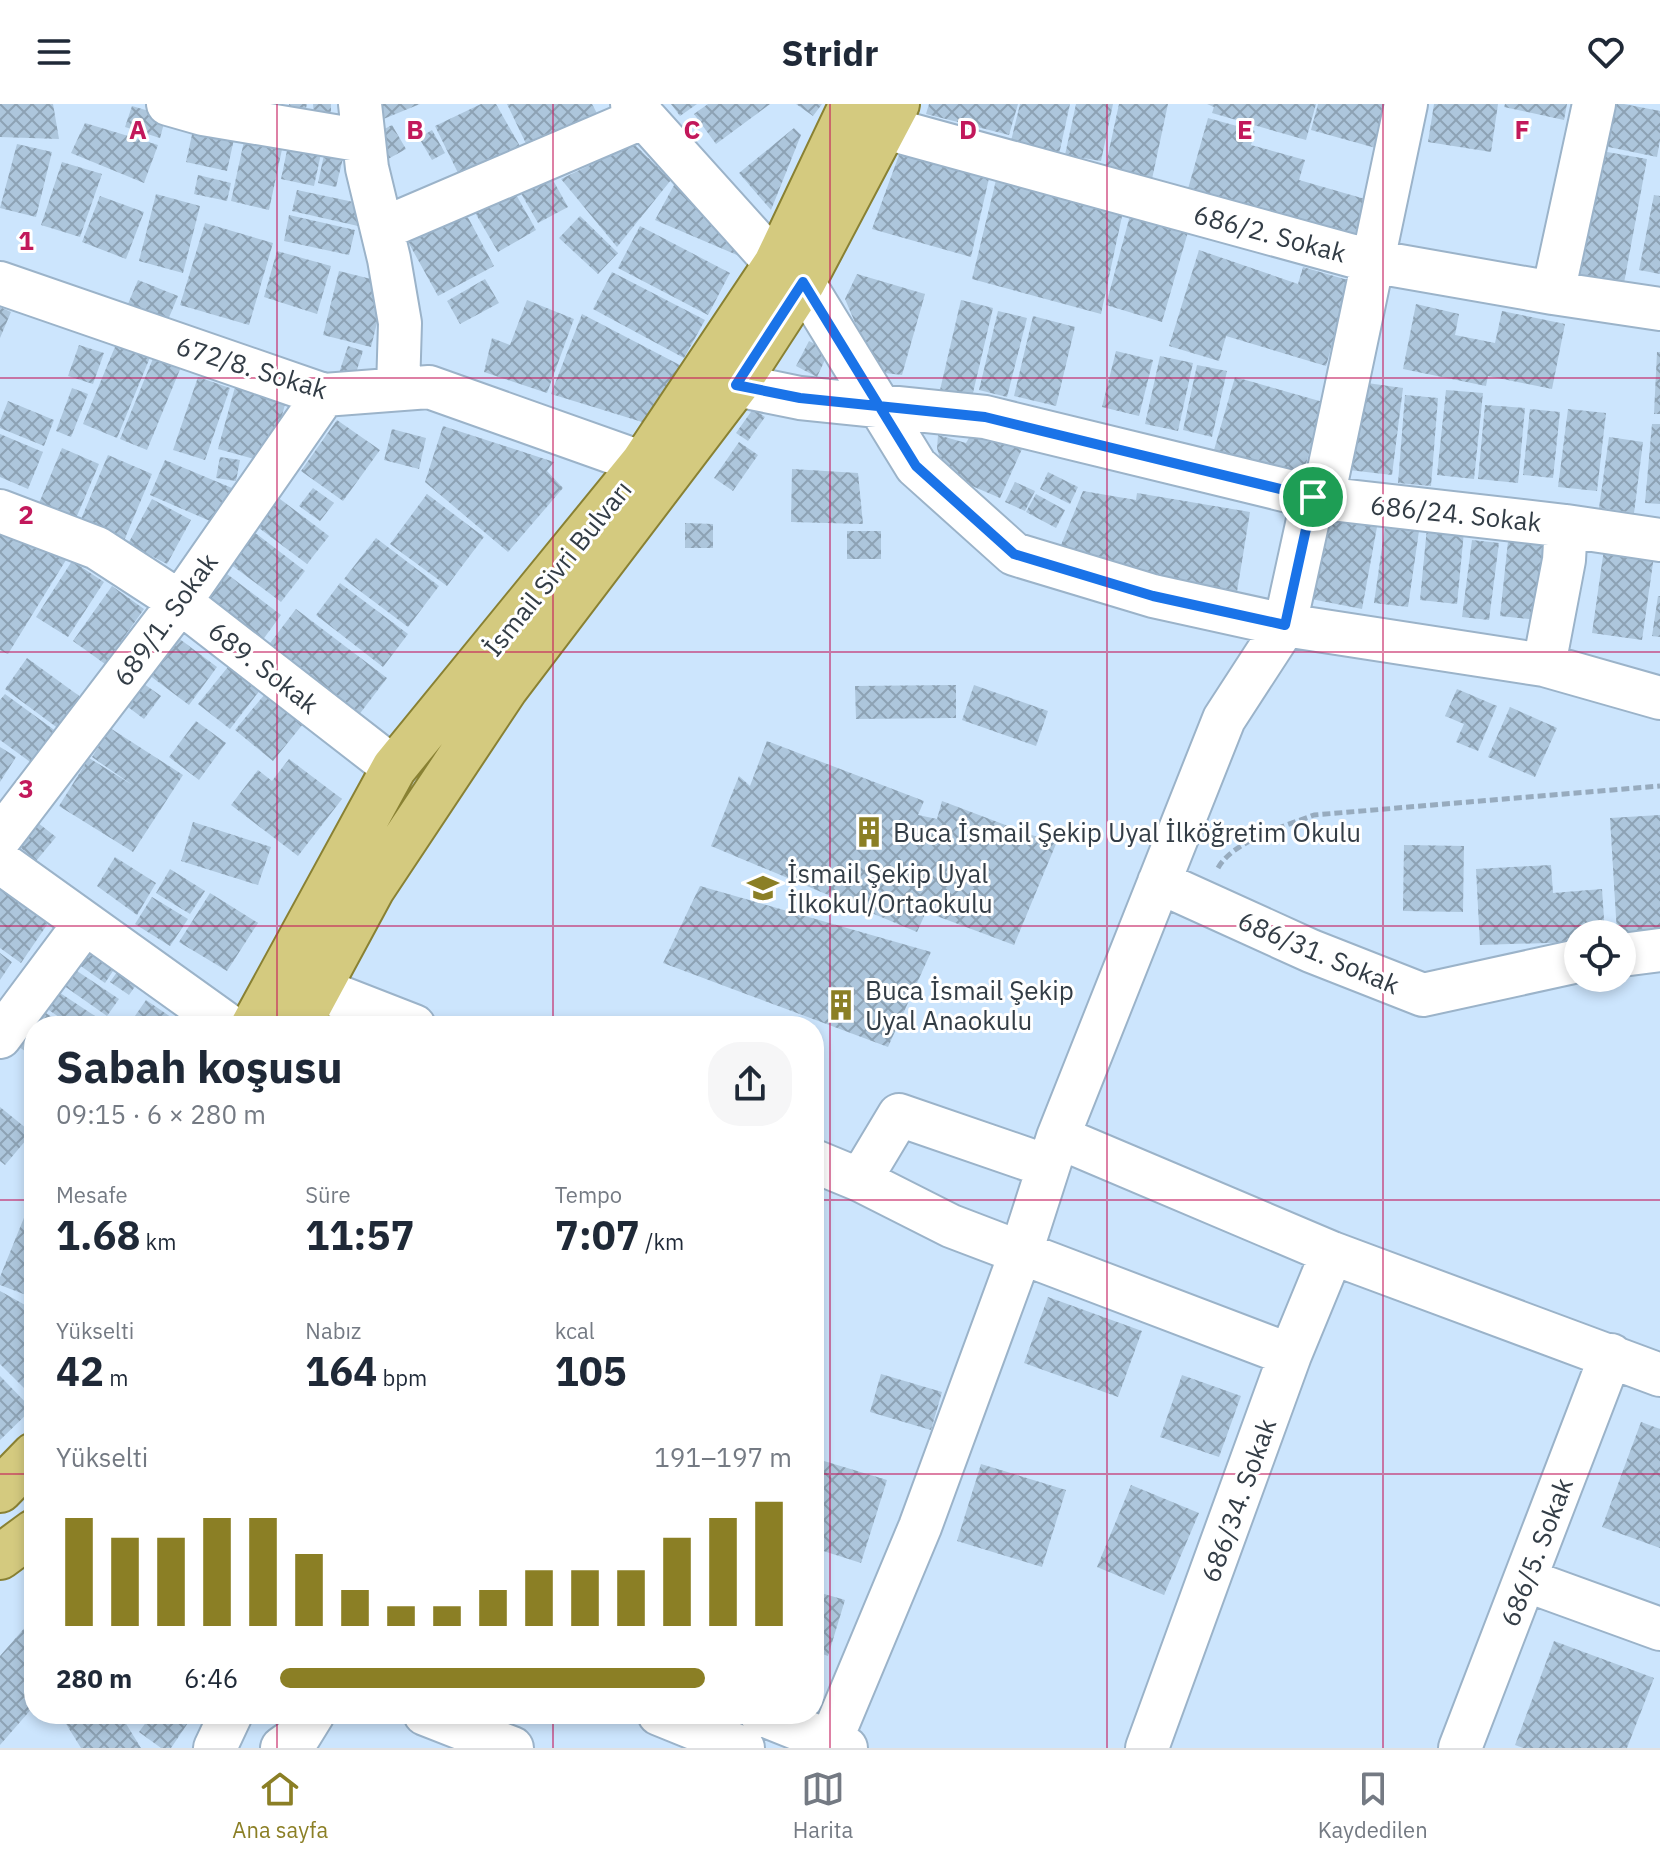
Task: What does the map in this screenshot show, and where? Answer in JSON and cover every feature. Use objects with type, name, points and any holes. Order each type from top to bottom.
[{"type":"main road","name":"İsmail Sivri Bulvarı","points":[[304,1016],[372,889],[505,689],[736,385],[789,273],[878,112]]},
{"type":"main road","name":"İsmail Sivri Bulvarı","points":[[258,1016],[394,768],[643,463],[789,273]]},
{"type":"main road","points":[[0,1490],[24,1465]]},
{"type":"main road","points":[[0,1557],[24,1539]]},
{"type":"street","points":[[168,104],[203,114],[362,123],[367,168],[400,323],[398,389]]},
{"type":"street","points":[[787,1724],[839,1744],[1021,1252],[1052,1152],[1159,882],[1224,719],[1285,625],[1318,498],[1406,104]]},
{"type":"street","points":[[1553,293],[1594,104]]},
{"type":"street","points":[[382,229],[638,111],[789,273],[882,407],[916,466],[1014,554],[1153,596],[1285,625],[1544,665],[1660,698]]},
{"type":"street","name":"686/2. Sokak","points":[[878,112],[1371,261],[1660,309]]},
{"type":"street","name":"672/8. Sokak","points":[[0,283],[324,395],[429,387],[643,463]]},
{"type":"street","name":"686/24. Sokak","points":[[736,385],[800,398],[985,417],[1318,498],[1566,526],[1660,540]]},
{"type":"street","name":"689/1. Sokak","points":[[0,838],[180,602],[324,395]]},
{"type":"street","name":"689. Sokak","points":[[0,511],[97,548],[180,602],[394,768]]},
{"type":"street","points":[[1544,665],[1564,560],[1566,526]]},
{"type":"street","points":[[0,862],[215,1016]]},
{"type":"street","name":"686/31. Sokak","points":[[1159,882],[1311,951],[1423,995],[1564,964]]},
{"type":"street","points":[[0,1037],[85,923]]},
{"type":"street","points":[[1636,953],[1660,950]]},
{"type":"street","points":[[319,989],[388,1016]]},
{"type":"street","points":[[860,1180],[899,1115],[1052,1152],[1660,1375]]},
{"type":"street","points":[[824,1165],[951,1226],[1290,1355]]},
{"type":"street","name":"686/34. Sokak","points":[[1147,1748],[1290,1355],[1332,1253]]},
{"type":"street","name":"686/5. Sokak","points":[[1460,1748],[1611,1355]]},
{"type":"street","points":[[1525,1580],[1660,1629]]},
{"type":"street","points":[[215,1748],[226,1724]]},
{"type":"street","points":[[282,1748],[300,1735],[307,1724]]},
{"type":"street","points":[[451,1724],[512,1748]]},
{"type":"street","points":[[684,1724],[743,1748]]},
{"type":"path","points":[[1199,900],[1225,855],[1269,832],[1314,815],[1660,786]]},
{"type":"building","points":[[0,104],[53,104],[59,139],[0,137]]},
{"type":"building","points":[[289,104],[307,104],[306,108],[289,107]]},
{"type":"building","points":[[313,104],[331,104],[331,115],[314,116]]},
{"type":"building","points":[[374,104],[420,104],[381,120]]},
{"type":"building","points":[[481,104],[496,104],[521,148],[459,175],[435,126]]},
{"type":"building","points":[[507,104],[592,104],[600,119],[530,152]]},
{"type":"building","points":[[671,104],[697,104],[680,116]]},
{"type":"building","points":[[708,104],[770,104],[716,144],[694,114]]},
{"type":"building","points":[[796,104],[822,104],[813,116]]},
{"type":"building","points":[[929,104],[1018,104],[1009,135],[926,114]]},
{"type":"building","points":[[1020,104],[1070,104],[1058,159],[1011,141]]},
{"type":"building","points":[[1076,104],[1113,104],[1101,161],[1065,155]]},
{"type":"building","points":[[1119,104],[1168,104],[1152,179],[1105,169]]},
{"type":"building","points":[[1207,104],[1316,104],[1306,140],[1212,113],[1214,107]]},
{"type":"building","points":[[1318,104],[1396,104],[1383,150],[1311,130]]},
{"type":"building","points":[[1434,104],[1498,104],[1491,152],[1428,142]]},
{"type":"building","points":[[1505,104],[1567,104],[1564,120],[1504,107]]},
{"type":"building","points":[[1602,104],[1624,104],[1660,111],[1657,157],[1594,144]]},
{"type":"building","points":[[132,106],[166,116],[160,138],[125,127]]},
{"type":"building","points":[[1208,118],[1255,131],[1251,145],[1305,160],[1299,180],[1365,199],[1351,249],[1184,203]]},
{"type":"building","points":[[85,123],[158,145],[144,183],[71,153]]},
{"type":"building","points":[[392,125],[406,149],[388,159],[375,134]]},
{"type":"building","points":[[794,128],[801,135],[771,210],[739,173]]},
{"type":"building","points":[[193,130],[234,139],[227,171],[186,162]]},
{"type":"building","points":[[432,130],[445,153],[432,160],[419,138]]},
{"type":"building","points":[[246,132],[284,140],[269,210],[231,201]]},
{"type":"building","points":[[289,141],[322,149],[314,186],[281,179]]},
{"type":"building","points":[[17,144],[52,152],[36,217],[0,208]]},
{"type":"building","points":[[634,144],[671,180],[617,247],[561,179]]},
{"type":"building","points":[[903,144],[992,165],[971,257],[872,229]]},
{"type":"building","points":[[1590,149],[1647,159],[1624,283],[1567,273]]},
{"type":"building","points":[[325,150],[344,154],[336,187],[318,183]]},
{"type":"building","points":[[62,162],[102,174],[80,237],[41,225]]},
{"type":"building","points":[[545,166],[568,207],[538,223],[515,183]]},
{"type":"building","points":[[998,172],[1124,207],[1101,314],[972,279]]},
{"type":"building","points":[[198,175],[231,183],[227,201],[194,194]]},
{"type":"building","points":[[679,176],[744,258],[655,220]]},
{"type":"building","points":[[509,182],[536,230],[498,252],[470,204]]},
{"type":"building","points":[[297,190],[363,204],[358,226],[292,211]]},
{"type":"building","points":[[156,194],[200,206],[183,273],[139,261]]},
{"type":"building","points":[[1654,195],[1660,196],[1660,274],[1639,270]]},
{"type":"building","points":[[100,196],[144,212],[126,259],[82,242]]},
{"type":"building","points":[[1132,208],[1190,225],[1162,322],[1106,305]]},
{"type":"building","points":[[464,210],[494,266],[438,296],[407,240]]},
{"type":"building","points":[[289,215],[355,230],[349,255],[284,241]]},
{"type":"building","points":[[580,216],[618,253],[598,274],[559,238]]},
{"type":"building","points":[[205,223],[273,243],[249,325],[180,305]]},
{"type":"building","points":[[640,226],[730,273],[708,315],[618,268]]},
{"type":"building","points":[[1199,250],[1298,284],[1303,267],[1351,281],[1326,366],[1226,336],[1219,361],[1169,346]]},
{"type":"building","points":[[277,251],[331,266],[317,314],[264,297]]},
{"type":"building","points":[[339,271],[387,283],[371,347],[323,335]]},
{"type":"building","points":[[612,272],[705,320],[684,358],[593,309]]},
{"type":"building","points":[[857,274],[925,294],[902,375],[876,372],[845,299]]},
{"type":"building","points":[[485,279],[499,303],[460,324],[447,301]]},
{"type":"building","points":[[138,280],[178,296],[165,327],[125,311]]},
{"type":"building","points":[[527,300],[574,319],[547,393],[484,372],[492,338],[510,345]]},
{"type":"building","points":[[961,300],[993,308],[972,397],[940,390]]},
{"type":"building","points":[[1416,304],[1459,314],[1455,335],[1495,343],[1502,311],[1565,324],[1552,389],[1488,376],[1486,386],[1403,369]]},
{"type":"building","points":[[0,307],[11,312],[0,338]]},
{"type":"building","points":[[998,311],[1027,318],[1007,397],[979,390]]},
{"type":"building","points":[[582,314],[697,374],[652,425],[551,394]]},
{"type":"building","points":[[1033,316],[1075,327],[1056,406],[1014,396]]},
{"type":"building","points":[[809,341],[829,351],[817,377],[796,366]]},
{"type":"building","points":[[117,342],[151,355],[117,438],[83,424]]},
{"type":"building","points":[[79,345],[104,353],[93,384],[68,376]]},
{"type":"building","points":[[348,346],[363,351],[354,379],[339,373]]},
{"type":"building","points":[[1116,351],[1153,360],[1139,416],[1102,407]]},
{"type":"building","points":[[1657,352],[1660,352],[1660,414],[1654,414]]},
{"type":"building","points":[[154,356],[181,367],[147,450],[120,439]]},
{"type":"building","points":[[1160,356],[1193,363],[1178,431],[1145,424]]},
{"type":"building","points":[[1197,365],[1227,371],[1212,437],[1183,430]]},
{"type":"building","points":[[198,377],[230,388],[205,460],[173,450]]},
{"type":"building","points":[[1235,377],[1323,402],[1301,482],[1212,457]]},
{"type":"building","points":[[1360,382],[1403,388],[1392,475],[1349,470]]},
{"type":"building","points":[[235,387],[286,401],[269,463],[218,449]]},
{"type":"building","points":[[72,388],[88,394],[71,437],[56,431]]},
{"type":"building","points":[[1446,390],[1483,393],[1474,479],[1437,475]]},
{"type":"building","points":[[1405,395],[1438,398],[1431,486],[1398,483]]},
{"type":"building","points":[[8,401],[54,420],[44,446],[0,428]]},
{"type":"building","points":[[1485,405],[1525,408],[1518,483],[1478,479]]},
{"type":"building","points":[[753,409],[765,417],[748,441],[736,433]]},
{"type":"building","points":[[1530,409],[1560,412],[1553,478],[1523,475]]},
{"type":"building","points":[[1568,409],[1606,413],[1597,491],[1558,487]]},
{"type":"building","points":[[337,420],[380,450],[343,501],[301,471]]},
{"type":"building","points":[[1652,424],[1660,424],[1660,504],[1645,503]]},
{"type":"building","points":[[443,426],[554,462],[547,471],[563,488],[508,552],[425,482]]},
{"type":"building","points":[[392,429],[426,438],[419,469],[384,460]]},
{"type":"building","points":[[973,431],[1022,449],[1000,498],[944,474],[937,448],[938,435],[966,443]]},
{"type":"building","points":[[0,434],[43,452],[28,489],[0,477]]},
{"type":"building","points":[[1609,437],[1643,442],[1634,513],[1599,508]]},
{"type":"building","points":[[739,442],[758,455],[733,491],[714,478]]},
{"type":"building","points":[[62,448],[99,464],[74,523],[37,508]]},
{"type":"building","points":[[108,455],[152,474],[123,543],[79,524]]},
{"type":"building","points":[[220,457],[240,460],[236,481],[216,478]]},
{"type":"building","points":[[165,460],[232,488],[217,524],[150,495]]},
{"type":"building","points":[[792,469],[858,473],[863,524],[791,522]]},
{"type":"building","points":[[1048,472],[1078,487],[1070,504],[1040,489]]},
{"type":"building","points":[[1015,482],[1035,491],[1025,511],[1005,502]]},
{"type":"building","points":[[313,488],[334,503],[320,521],[299,506]]},
{"type":"building","points":[[1083,491],[1136,500],[1137,493],[1250,512],[1236,598],[1059,550]]},
{"type":"building","points":[[427,494],[484,537],[447,586],[390,544]]},
{"type":"building","points":[[1036,494],[1065,510],[1056,528],[1026,512]]},
{"type":"building","points":[[276,496],[329,536],[307,564],[255,525]]},
{"type":"building","points":[[152,499],[191,520],[167,564],[128,544]]},
{"type":"building","points":[[1328,506],[1379,516],[1362,609],[1311,599]]},
{"type":"building","points":[[1428,517],[1465,521],[1457,604],[1420,600]]},
{"type":"building","points":[[1386,519],[1420,524],[1408,607],[1374,603]]},
{"type":"building","points":[[685,523],[713,524],[713,548],[685,548]]},
{"type":"building","points":[[250,529],[305,571],[281,602],[226,561]]},
{"type":"building","points":[[0,531],[66,560],[8,654],[0,650]]},
{"type":"building","points":[[847,531],[881,531],[881,559],[847,559]]},
{"type":"building","points":[[1509,532],[1547,536],[1538,620],[1500,616]]},
{"type":"building","points":[[376,538],[439,586],[408,627],[344,579]]},
{"type":"building","points":[[1472,540],[1499,543],[1489,620],[1462,617]]},
{"type":"building","points":[[1604,549],[1654,556],[1642,640],[1592,633]]},
{"type":"building","points":[[72,561],[104,582],[68,637],[36,617]]},
{"type":"building","points":[[223,571],[281,615],[259,645],[200,601]]},
{"type":"building","points":[[340,583],[408,634],[383,667],[316,615]]},
{"type":"building","points":[[112,586],[144,609],[105,664],[73,641]]},
{"type":"building","points":[[1660,596],[1660,637],[1652,636]]},
{"type":"building","points":[[296,609],[387,678],[358,716],[267,647]]},
{"type":"building","points":[[177,637],[217,667],[189,705],[149,675]]},
{"type":"building","points":[[236,657],[267,681],[230,729],[198,704]]},
{"type":"building","points":[[27,658],[82,698],[59,729],[5,689]]},
{"type":"building","points":[[137,679],[161,696],[144,719],[120,701]]},
{"type":"building","points":[[956,685],[956,718],[856,719],[855,686]]},
{"type":"building","points":[[974,685],[1048,711],[1036,746],[962,720]]},
{"type":"building","points":[[1457,689],[1497,706],[1478,751],[1456,742],[1464,724],[1445,716]]},
{"type":"building","points":[[5,694],[57,732],[33,764],[0,740],[0,700]]},
{"type":"building","points":[[265,694],[303,724],[273,761],[235,730]]},
{"type":"building","points":[[1510,707],[1557,728],[1535,777],[1488,757]]},
{"type":"building","points":[[196,721],[226,743],[199,780],[169,757]]},
{"type":"building","points":[[110,728],[183,775],[133,852],[59,806],[89,758],[134,786],[92,757]]},
{"type":"building","name":"Buca İsmail Şekip Uyal İlköğretim Okulu","points":[[767,741],[924,801],[918,815],[937,819],[942,801],[1056,844],[1014,945],[926,912],[917,932],[711,846],[739,776],[750,786]]},
{"type":"building","points":[[0,747],[16,757],[0,782]]},
{"type":"building","points":[[289,759],[342,799],[298,856],[231,805],[258,770],[272,781]]},
{"type":"building","points":[[1660,815],[1660,931],[1636,933],[1636,920],[1616,920],[1610,818]]},
{"type":"building","points":[[33,819],[56,837],[36,861],[14,842]]},
{"type":"building","points":[[193,822],[271,847],[258,885],[181,861]]},
{"type":"building","points":[[1404,845],[1464,846],[1463,912],[1403,911]]},
{"type":"building","points":[[115,857],[156,883],[137,915],[97,886]]},
{"type":"building","points":[[1551,865],[1553,893],[1602,889],[1604,920],[1564,920],[1564,942],[1480,945],[1476,869]]},
{"type":"building","points":[[170,869],[205,891],[190,914],[156,893]]},
{"type":"building","points":[[0,886],[53,916],[21,963],[0,948]]},
{"type":"building","name":"Buca İsmail Şekip Uyal Anaokulu","points":[[700,886],[931,952],[888,1047],[824,1023],[824,1016],[805,1016],[663,963]]},
{"type":"building","points":[[210,893],[258,923],[227,971],[179,942]]},
{"type":"building","points":[[152,897],[188,919],[170,946],[135,924]]},
{"type":"building","points":[[90,934],[123,956],[105,983],[72,960]]},
{"type":"building","points":[[0,953],[12,962],[0,980]]},
{"type":"building","points":[[127,958],[146,971],[129,995],[110,982]]},
{"type":"building","points":[[71,967],[119,999],[107,1016],[60,983]]},
{"type":"building","points":[[54,989],[95,1016],[58,1016],[43,1006]]},
{"type":"building","points":[[146,1000],[169,1016],[135,1016]]},
{"type":"building","points":[[0,1107],[24,1126],[24,1142],[5,1165],[0,1161]]},
{"type":"building","points":[[24,1218],[24,1294],[0,1285],[0,1277]]},
{"type":"building","points":[[0,1291],[24,1304],[24,1388],[0,1364]]},
{"type":"building","points":[[1048,1297],[1142,1331],[1118,1397],[1024,1363]]},
{"type":"building","points":[[881,1374],[942,1392],[931,1430],[870,1412]]},
{"type":"building","points":[[1182,1375],[1241,1396],[1219,1457],[1160,1437]]},
{"type":"building","points":[[0,1376],[24,1401],[24,1417],[0,1440]]},
{"type":"building","points":[[1641,1422],[1660,1429],[1660,1548],[1602,1527]]},
{"type":"building","points":[[824,1461],[887,1480],[861,1563],[824,1551]]},
{"type":"building","points":[[981,1464],[1066,1490],[1042,1567],[957,1541]]},
{"type":"building","points":[[1131,1485],[1199,1513],[1164,1595],[1097,1567]]},
{"type":"building","points":[[824,1594],[845,1600],[828,1656],[824,1655]]},
{"type":"building","points":[[24,1628],[24,1717],[0,1745],[0,1656]]},
{"type":"building","points":[[1554,1641],[1654,1678],[1627,1748],[1523,1748],[1515,1745]]},
{"type":"building","points":[[66,1724],[126,1724],[141,1748],[81,1748]]},
{"type":"building","points":[[145,1724],[187,1724],[171,1748],[161,1748],[139,1732]]},
{"type":"place","name":"Buca İsmail Şekip Uyal İlköğretim Okulu","points":[[869,832]]},
{"type":"place","name":"İsmail Şekip Uyal İlkokul/Ortaokulu","points":[[763,888]]},
{"type":"place","name":"Buca İsmail Şekip Uyal Anaokulu","points":[[841,1005]]},
{"type":"route","points":[[1313,497],[985,417],[882,407],[800,398],[736,385],[803,282],[882,407],[916,466],[1014,554],[1153,596],[1285,625],[1313,497]]}]
